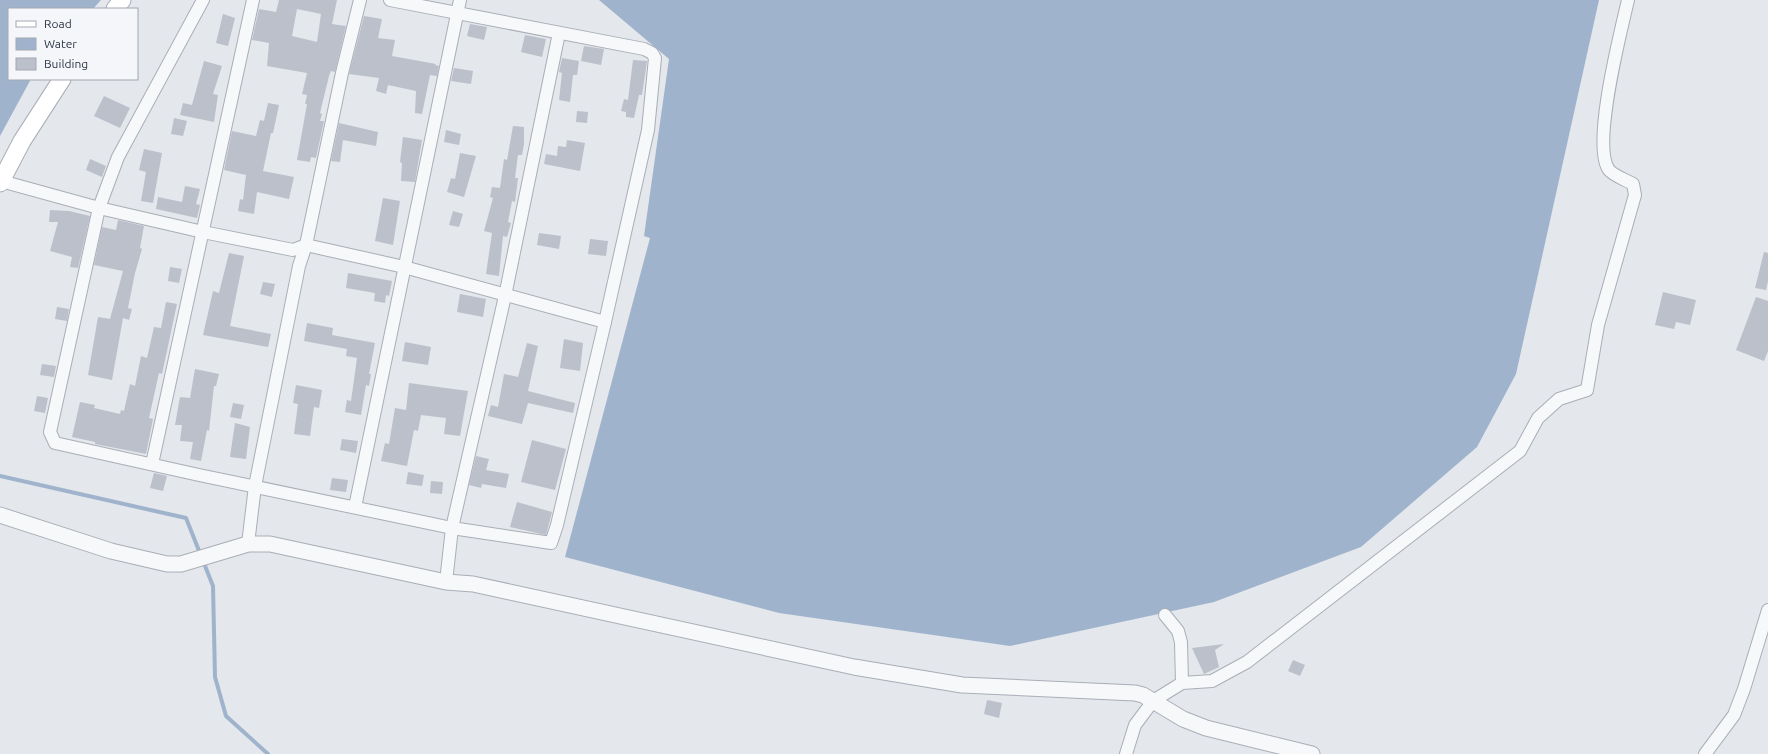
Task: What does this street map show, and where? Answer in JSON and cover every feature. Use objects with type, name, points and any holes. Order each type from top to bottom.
[{"type":"main road","points":[[116,8],[122,0]]},
{"type":"main road","points":[[1,182],[22,141],[61,80]]},
{"type":"street","points":[[203,0],[118,156],[99,208],[50,432],[55,443],[452,528],[551,543],[557,525],[605,322],[648,130],[655,58],[652,53],[644,49],[390,0]]},
{"type":"street","points":[[152,464],[253,0]]},
{"type":"street","points":[[248,544],[255,486],[299,266],[306,245],[342,73],[360,0]]},
{"type":"street","points":[[355,507],[460,0]]},
{"type":"street","points":[[1126,754],[1135,725],[1153,701],[1182,683],[1212,681],[1247,662],[1520,451],[1538,418],[1559,399],[1587,390],[1598,325],[1635,195],[1633,184],[1609,170],[1602,151],[1607,106],[1616,53],[1628,0]]},
{"type":"street","points":[[446,582],[452,528],[505,296],[559,33]]},
{"type":"street","points":[[1,182],[99,208],[202,232],[293,250],[306,245],[404,267],[505,296],[605,322]]},
{"type":"street","points":[[0,514],[111,551],[167,564],[181,564],[248,544],[270,544],[446,582],[473,584],[854,667],[962,685],[1135,693],[1153,701],[1183,719],[1206,728],[1312,754]]},
{"type":"street","points":[[1705,754],[1734,715],[1746,682],[1768,610]]},
{"type":"street","points":[[1165,615],[1178,631],[1181,642],[1182,683]]},
{"type":"water","points":[[0,0],[101,0],[94,8],[8,8],[8,80],[30,80],[0,136]]},
{"type":"water","points":[[599,0],[1599,0],[1516,374],[1477,447],[1361,547],[1214,602],[1010,646],[779,613],[565,557],[650,238],[644,236],[669,59]]},
{"type":"building","points":[[279,0],[337,0],[332,24],[346,26],[335,72],[331,71],[329,76],[320,113],[322,114],[320,121],[324,121],[316,158],[311,157],[310,162],[297,160],[307,104],[305,104],[307,95],[302,94],[307,73],[267,66],[269,43],[252,40],[259,9],[276,12]],"holes":[[[297,9],[321,14],[317,42],[292,36]]]},
{"type":"building","points":[[223,14],[235,18],[228,46],[216,43]]},
{"type":"building","points":[[364,16],[382,19],[378,38],[395,40],[392,56],[436,64],[435,65],[439,66],[437,76],[430,75],[422,114],[415,113],[416,91],[388,85],[386,94],[376,91],[379,78],[349,74]]},
{"type":"building","points":[[470,24],[487,27],[484,40],[467,36]]},
{"type":"building","points":[[525,35],[546,39],[542,57],[521,52]]},
{"type":"building","points":[[584,46],[604,49],[601,65],[581,61]]},
{"type":"building","points":[[562,58],[579,61],[577,75],[573,75],[570,102],[559,100],[562,73],[559,72]]},
{"type":"building","points":[[633,60],[647,61],[642,95],[639,95],[634,118],[626,117],[626,112],[621,111],[624,99],[628,100]]},
{"type":"building","points":[[204,61],[222,66],[213,94],[218,95],[214,122],[180,115],[183,103],[192,105]]},
{"type":"building","points":[[454,68],[473,71],[471,84],[451,81]]},
{"type":"building","points":[[104,96],[130,108],[120,128],[94,116]]},
{"type":"building","points":[[268,103],[279,105],[263,171],[294,177],[289,199],[257,192],[254,214],[238,211],[240,199],[243,200],[246,175],[224,170],[232,131],[256,136],[260,120],[264,121]]},
{"type":"building","points":[[577,111],[588,112],[587,123],[576,122]]},
{"type":"building","points":[[174,118],[187,121],[183,136],[171,134]]},
{"type":"building","points":[[339,123],[378,132],[376,146],[343,140],[340,162],[331,161]]},
{"type":"building","points":[[513,126],[524,127],[524,144],[522,155],[518,155],[515,178],[518,178],[515,202],[512,201],[508,222],[511,223],[507,237],[503,236],[499,276],[486,274],[492,233],[484,231],[493,198],[490,197],[492,187],[500,188],[504,159],[507,160]]},
{"type":"building","points":[[446,130],[461,134],[459,145],[444,142]]},
{"type":"building","points":[[403,137],[422,140],[415,182],[401,181],[402,163],[400,162]]},
{"type":"building","points":[[567,140],[585,143],[580,171],[544,164],[546,154],[557,156],[558,146],[566,147]]},
{"type":"building","points":[[144,149],[162,153],[153,203],[141,201],[146,172],[139,170]]},
{"type":"building","points":[[460,153],[476,156],[464,197],[447,192],[451,178],[455,179]]},
{"type":"building","points":[[90,159],[106,166],[102,177],[86,170]]},
{"type":"building","points":[[185,186],[200,189],[196,204],[200,205],[197,218],[156,209],[158,197],[182,202]]},
{"type":"building","points":[[383,198],[400,201],[393,245],[375,241]]},
{"type":"building","points":[[50,210],[69,211],[90,216],[78,268],[70,267],[72,257],[50,251],[58,222],[49,222]]},
{"type":"building","points":[[453,211],[463,214],[459,227],[449,225]]},
{"type":"building","points":[[118,220],[144,226],[140,248],[142,249],[135,273],[128,308],[132,309],[129,320],[123,318],[112,380],[88,375],[98,317],[110,319],[123,271],[94,265],[102,227],[116,230]]},
{"type":"building","points":[[539,233],[561,236],[559,249],[537,245]]},
{"type":"building","points":[[590,239],[608,241],[606,256],[588,254]]},
{"type":"building","points":[[1764,252],[1768,253],[1768,281],[1766,290],[1755,288]]},
{"type":"building","points":[[229,253],[244,256],[230,326],[271,334],[268,347],[203,335],[213,291],[219,293]]},
{"type":"building","points":[[170,267],[182,269],[179,283],[168,281]]},
{"type":"building","points":[[348,273],[392,281],[389,296],[386,295],[385,303],[374,301],[375,293],[346,288]]},
{"type":"building","points":[[263,282],[275,284],[272,297],[260,294]]},
{"type":"building","points":[[1663,292],[1696,300],[1690,325],[1676,322],[1674,329],[1655,325]]},
{"type":"building","points":[[460,294],[486,299],[483,317],[457,312]]},
{"type":"building","points":[[1756,297],[1768,301],[1768,351],[1764,361],[1736,350]]},
{"type":"building","points":[[166,302],[177,304],[162,374],[159,373],[149,418],[153,419],[146,454],[95,444],[95,442],[72,437],[80,402],[95,405],[94,408],[120,414],[121,410],[124,411],[130,384],[135,386],[141,356],[147,358],[154,327],[161,328]]},
{"type":"building","points":[[57,307],[69,309],[67,321],[55,319]]},
{"type":"building","points":[[307,323],[333,328],[332,335],[375,343],[369,374],[371,374],[369,386],[366,385],[361,415],[345,412],[347,400],[351,401],[357,358],[346,356],[347,349],[304,341]]},
{"type":"building","points":[[564,339],[583,343],[580,371],[560,368]]},
{"type":"building","points":[[405,342],[431,347],[428,365],[402,361]]},
{"type":"building","points":[[527,343],[538,346],[528,391],[575,403],[573,413],[528,403],[522,424],[488,416],[491,405],[498,407],[504,374],[518,377]]},
{"type":"building","points":[[42,364],[56,366],[54,377],[40,375]]},
{"type":"building","points":[[195,369],[219,374],[216,386],[214,386],[209,431],[207,430],[201,461],[190,459],[193,442],[180,441],[182,425],[175,425],[180,397],[190,398]]},
{"type":"building","points":[[409,383],[468,391],[460,436],[444,434],[446,418],[421,415],[418,431],[414,430],[407,466],[381,461],[385,443],[389,444],[395,408],[406,410]]},
{"type":"building","points":[[296,385],[322,390],[319,408],[314,407],[310,436],[294,434],[298,404],[293,403]]},
{"type":"building","points":[[37,396],[48,398],[45,413],[34,411]]},
{"type":"building","points":[[233,403],[244,405],[241,419],[230,417]]},
{"type":"building","points":[[235,423],[250,427],[246,459],[230,457]]},
{"type":"building","points":[[342,439],[358,441],[356,453],[340,450]]},
{"type":"building","points":[[532,440],[566,449],[555,490],[521,482]]},
{"type":"building","points":[[476,456],[489,459],[486,470],[509,474],[506,488],[482,484],[481,488],[469,485]]},
{"type":"building","points":[[408,472],[424,475],[422,486],[406,484]]},
{"type":"building","points":[[154,473],[167,476],[163,491],[150,488]]},
{"type":"building","points":[[332,478],[348,480],[346,492],[330,490]]},
{"type":"building","points":[[431,481],[443,482],[442,494],[430,493]]},
{"type":"building","points":[[517,502],[552,512],[546,535],[510,527]]},
{"type":"building","points":[[1224,644],[1215,650],[1219,667],[1204,674],[1192,648]]},
{"type":"building","points":[[1293,660],[1305,665],[1300,676],[1288,671]]},
{"type":"building","points":[[987,700],[1002,703],[999,718],[984,714]]},
{"type":"waterway","points":[[0,476],[186,518],[213,586],[215,677],[226,716],[268,754]]}]
